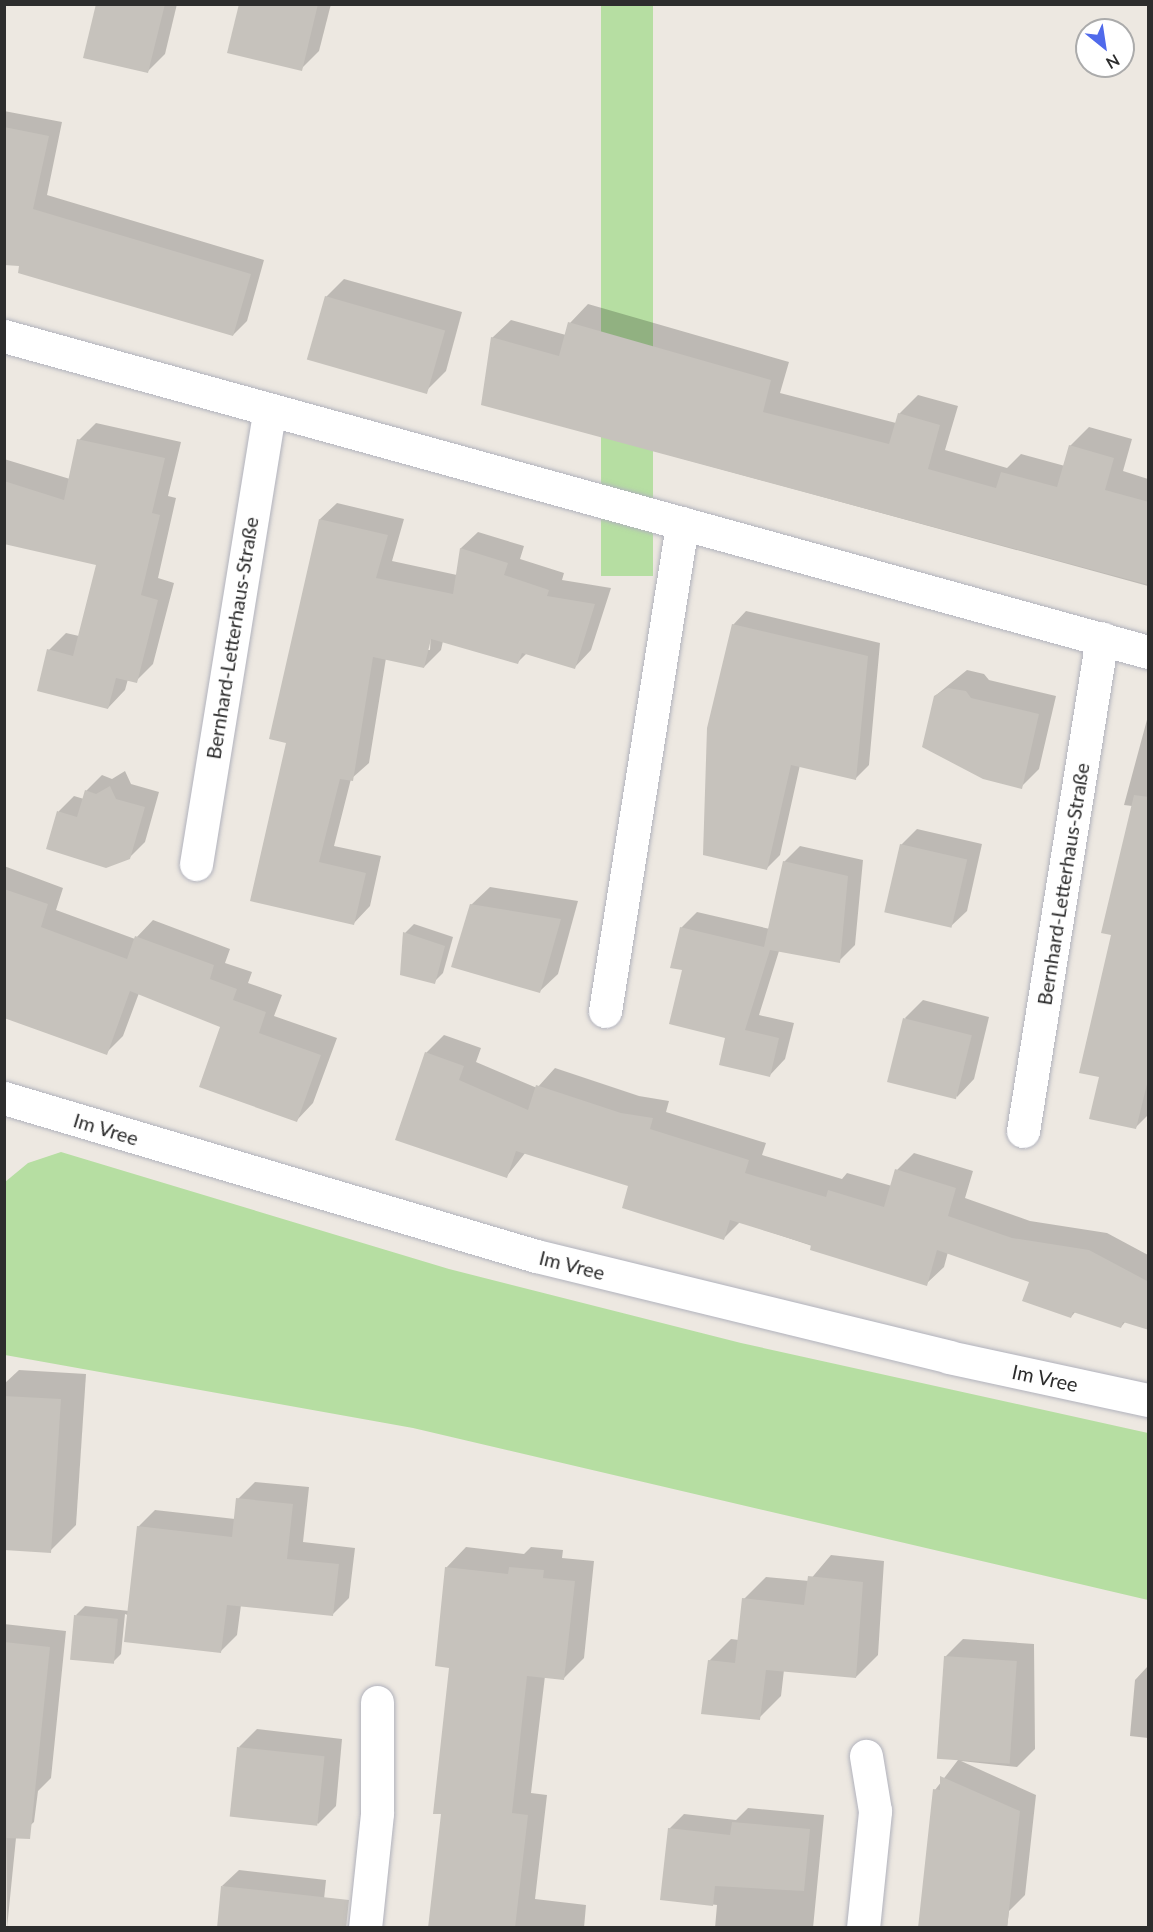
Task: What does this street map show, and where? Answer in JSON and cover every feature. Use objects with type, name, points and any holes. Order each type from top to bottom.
[{"type":"street","points":[[4,336],[1149,652]]},
{"type":"street","name":"Bernhard-Letterhaus-Straße","points":[[196,864],[269,411]]},
{"type":"street","points":[[605,1011],[682,523]]},
{"type":"street","name":"Bernhard-Letterhaus-Straße","points":[[1023,1131],[1102,638]]},
{"type":"street","name":"Im Vree","points":[[4,1098],[536,1256],[949,1357],[1149,1400]]},
{"type":"street","points":[[365,1928],[377,1814],[377,1702]]},
{"type":"street","points":[[863,1928],[875,1811],[866,1756]]},
{"type":"green space","points":[[601,5],[653,5],[653,576],[601,576]]},
{"type":"green space","points":[[61,1152],[449,1269],[741,1343],[1148,1433],[1148,1600],[413,1428],[5,1355],[5,1182],[28,1163]]},
{"type":"building","points":[[96,4],[165,4],[148,73],[83,58]]},
{"type":"building","points":[[239,4],[318,4],[302,71],[227,53]]},
{"type":"building","points":[[4,127],[49,136],[33,209],[251,274],[233,336],[18,273],[19,266],[4,265]]},
{"type":"building","points":[[325,296],[445,330],[427,394],[307,359]]},
{"type":"building","points":[[568,322],[771,380],[763,412],[889,444],[898,413],[940,425],[928,469],[996,488],[1001,472],[1057,487],[1069,445],[1114,458],[1105,490],[1149,502],[1149,585],[481,405],[491,337],[559,356]]},
{"type":"building","points":[[77,439],[165,458],[152,513],[160,515],[141,595],[158,600],[137,683],[116,678],[108,709],[37,691],[47,649],[73,656],[96,565],[4,544],[4,481],[64,500]]},
{"type":"building","points":[[319,519],[388,535],[376,578],[453,594],[460,548],[508,563],[504,575],[549,590],[547,596],[595,604],[575,669],[522,653],[518,664],[431,639],[424,668],[373,657],[353,781],[340,779],[319,862],[366,873],[354,925],[250,901],[286,743],[269,739]]},
{"type":"building","points":[[732,624],[868,656],[856,780],[791,765],[767,870],[703,855],[707,728]]},
{"type":"building","points":[[948,688],[966,691],[971,698],[1039,714],[1022,789],[983,779],[922,747],[934,696]]},
{"type":"building","points":[[110,786],[116,799],[145,807],[130,859],[106,868],[46,849],[57,811],[77,817],[85,790],[96,794]]},
{"type":"building","points":[[1134,795],[1149,797],[1149,1076],[1136,1129],[1089,1119],[1099,1077],[1079,1073],[1111,935],[1101,933]]},
{"type":"building","points":[[900,844],[967,860],[951,928],[884,912]]},
{"type":"building","points":[[783,861],[848,876],[840,963],[770,950],[745,1030],[779,1038],[770,1077],[719,1065],[725,1038],[669,1024],[682,970],[670,968],[680,927],[764,947]]},
{"type":"building","points":[[4,889],[48,904],[41,927],[127,959],[135,936],[214,965],[210,979],[237,989],[233,1000],[266,1012],[259,1033],[321,1055],[297,1122],[199,1087],[220,1027],[130,991],[107,1055],[4,1018]]},
{"type":"building","points":[[470,904],[561,919],[540,993],[451,967]]},
{"type":"building","points":[[403,932],[445,946],[435,984],[400,975]]},
{"type":"building","points":[[903,1018],[972,1035],[956,1099],[887,1082]]},
{"type":"building","points":[[425,1052],[464,1066],[459,1080],[528,1110],[536,1085],[621,1113],[653,1118],[650,1129],[749,1160],[745,1173],[826,1197],[828,1190],[884,1207],[895,1169],[956,1188],[948,1216],[1012,1238],[1089,1250],[1149,1282],[1149,1330],[1123,1322],[1121,1328],[1073,1312],[1071,1318],[1022,1301],[1029,1282],[937,1250],[927,1286],[810,1250],[811,1245],[730,1220],[724,1240],[622,1208],[628,1186],[516,1151],[507,1178],[395,1140]]},
{"type":"building","points":[[4,1396],[61,1399],[51,1553],[4,1550]]},
{"type":"building","points":[[236,1498],[293,1504],[287,1559],[339,1564],[333,1616],[227,1605],[221,1653],[124,1642],[137,1526],[232,1537]]},
{"type":"building","points":[[445,1567],[508,1574],[509,1567],[544,1570],[543,1578],[575,1581],[564,1680],[527,1676],[512,1813],[528,1815],[515,1928],[428,1928],[441,1814],[433,1814],[449,1668],[435,1666]]},
{"type":"building","points":[[808,1576],[863,1582],[856,1678],[766,1670],[760,1720],[701,1714],[708,1660],[735,1663],[742,1598],[804,1605]]},
{"type":"building","points":[[74,1615],[118,1619],[114,1664],[70,1660]]},
{"type":"building","points":[[4,1642],[50,1647],[30,1839],[4,1838]]},
{"type":"building","points":[[944,1656],[1017,1661],[1010,1764],[937,1759]]},
{"type":"building","points":[[237,1747],[325,1756],[317,1826],[230,1817]]},
{"type":"building","points":[[940,1776],[1020,1811],[1007,1928],[918,1928],[933,1789],[940,1790]]},
{"type":"building","points":[[732,1822],[810,1829],[804,1891],[715,1886],[713,1906],[660,1900],[668,1828],[730,1835]]},
{"type":"building","points":[[221,1886],[349,1900],[346,1928],[217,1928]]}]
